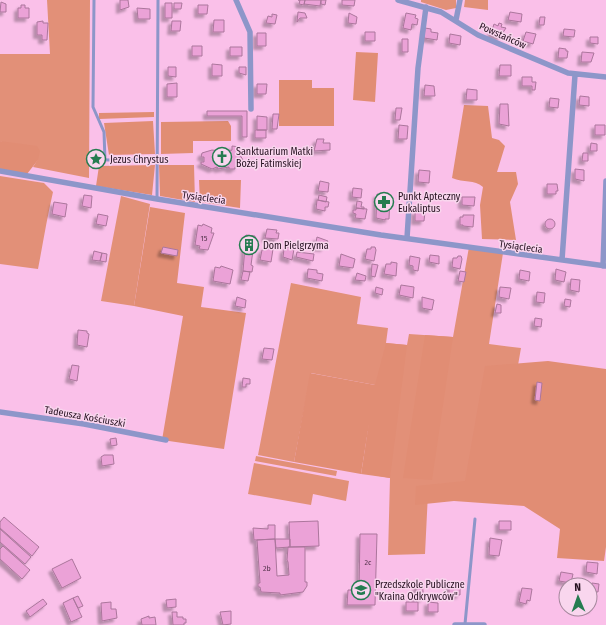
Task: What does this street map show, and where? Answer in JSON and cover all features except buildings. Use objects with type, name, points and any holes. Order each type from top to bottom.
[{"type":"street","points":[[236,0],[250,32],[251,109]]},
{"type":"street","name":"Powstańców","points":[[398,0],[440,12],[456,20],[478,35],[575,75],[606,77]]},
{"type":"street","points":[[456,20],[460,0]]},
{"type":"street","points":[[407,238],[418,68],[426,7]]},
{"type":"street","points":[[562,260],[575,75]]},
{"type":"street","name":"Tysiąclecia","points":[[0,171],[157,199],[407,238],[604,266],[606,181]]},
{"type":"street","name":"Tadeusza Kościuszki","points":[[0,412],[84,424],[166,440]]},
{"type":"street","points":[[455,625],[484,625]]},
{"type":"lane","points":[[94,0],[93,107],[104,132],[105,160],[158,159]]},
{"type":"lane","points":[[157,199],[158,0]]},
{"type":"lane","points":[[465,624],[475,519]]},
{"type":"shaded area","points":[[47,0],[90,0],[89,178],[33,167],[38,159],[0,141],[0,54],[50,54]]},
{"type":"shaded area","points":[[421,0],[456,0],[456,8],[446,10],[421,2]]},
{"type":"shaded area","points":[[465,0],[488,0],[488,10],[464,7]]},
{"type":"shaded area","points":[[356,52],[378,53],[375,102],[353,100]]},
{"type":"shaded area","points":[[279,80],[312,80],[312,88],[334,88],[334,126],[279,126]]},
{"type":"shaded area","points":[[464,105],[488,106],[492,138],[499,140],[505,146],[497,172],[516,172],[518,184],[510,202],[516,240],[482,239],[480,205],[483,187],[476,183],[452,178]]},
{"type":"shaded area","points":[[154,112],[154,117],[99,119],[99,113]]},
{"type":"shaded area","points":[[153,121],[155,154],[109,155],[104,123]]},
{"type":"shaded area","points":[[228,121],[231,126],[231,141],[193,141],[193,153],[161,154],[161,122]]},
{"type":"shaded area","points":[[0,141],[37,146],[40,151],[38,160],[27,174],[0,169]]},
{"type":"shaded area","points":[[155,165],[152,195],[96,186],[99,166]]},
{"type":"shaded area","points":[[159,165],[194,165],[195,202],[160,196]]},
{"type":"shaded area","points":[[0,176],[44,183],[53,192],[38,269],[0,264]]},
{"type":"shaded area","points":[[199,180],[241,180],[240,208],[200,202]]},
{"type":"shaded area","points":[[121,196],[150,204],[134,306],[101,301]]},
{"type":"shaded area","points":[[150,207],[185,213],[177,283],[204,287],[201,307],[246,313],[224,449],[162,440],[183,316],[134,306]]},
{"type":"shaded area","points":[[469,247],[503,253],[489,344],[521,348],[517,371],[466,495],[428,493],[425,554],[388,555],[390,478],[361,474],[375,385],[311,373],[294,462],[258,455],[291,283],[361,297],[357,324],[388,328],[386,343],[407,345],[409,334],[453,337]]},
{"type":"shaded area","points":[[425,335],[453,337],[432,480],[403,478]]},
{"type":"shaded area","points":[[386,343],[407,345],[390,478],[362,473],[369,424],[361,474],[294,462],[310,373],[375,385]]},
{"type":"shaded area","points":[[548,361],[606,369],[606,547],[604,561],[557,558],[560,529],[524,506],[454,501],[415,505],[416,486],[465,481],[485,366]]},
{"type":"shaded area","points":[[256,456],[337,471],[336,476],[255,461]]},
{"type":"shaded area","points":[[254,463],[349,481],[346,501],[313,494],[311,505],[248,494]]},
{"type":"place","name":"Sanktuarium Matki Bożej Fatimskiej","points":[[222,157]]},
{"type":"place","name":"Jezus Chrystus","points":[[96,159]]},
{"type":"place","name":"Punkt Apteczny Eukaliptus","points":[[384,202]]},
{"type":"place","name":"Dom Pielgrzyma","points":[[249,245]]},
{"type":"place","name":"Przedszkole Publiczne \"Kraina Odkrywców\"","points":[[361,590]]}]
